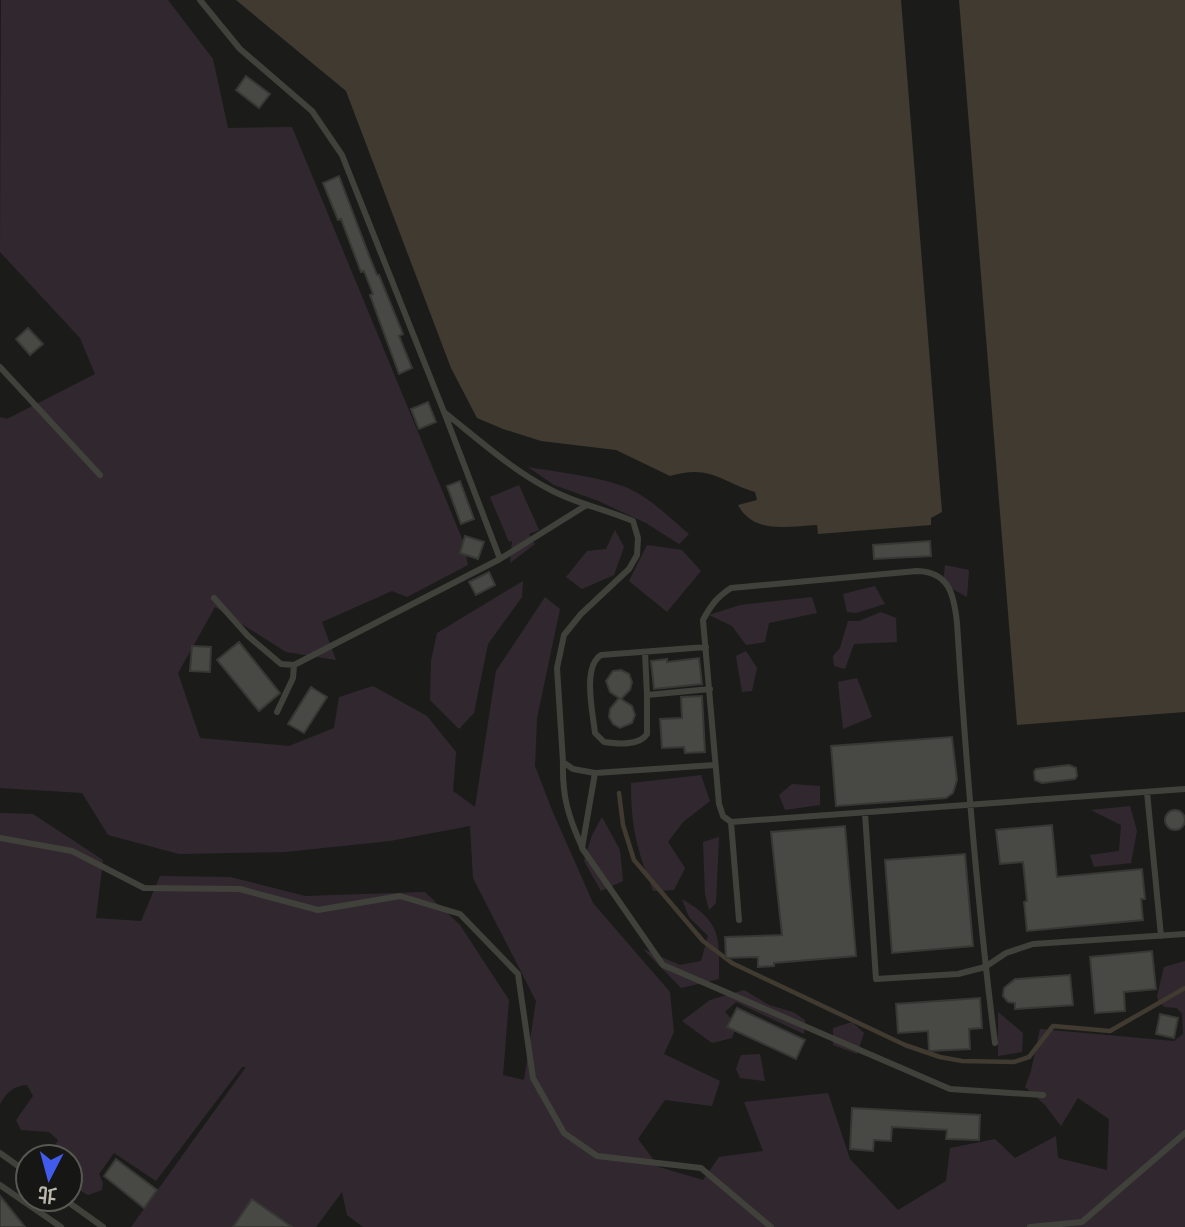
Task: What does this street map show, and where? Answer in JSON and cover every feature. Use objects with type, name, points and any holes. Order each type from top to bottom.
[{"type":"lane","points":[[200,0],[240,49],[312,111],[342,155],[500,559]]},
{"type":"lane","points":[[0,367],[100,475]]},
{"type":"lane","points":[[444,412],[549,489],[585,506],[610,511],[633,521],[638,538],[637,555],[629,569],[581,614],[564,635],[557,668],[564,762],[562,790],[569,818],[583,848],[663,965],[950,1089],[1043,1095]]},
{"type":"lane","points":[[214,598],[248,636],[281,664],[294,665],[500,559],[585,506]]},
{"type":"lane","points":[[995,1043],[985,967],[971,806],[955,601],[945,580],[932,571],[917,571],[731,589],[718,596],[704,620],[719,804],[723,816],[731,822],[865,814],[971,806],[1185,789]]},
{"type":"lane","points":[[645,652],[648,727],[645,739],[613,744],[598,738],[595,733],[590,674],[592,664],[601,655],[706,647]]},
{"type":"lane","points":[[277,712],[293,678],[294,665]]},
{"type":"lane","points":[[647,695],[710,689]]},
{"type":"lane","points":[[564,762],[573,769],[594,773],[715,765]]},
{"type":"lane","points":[[583,848],[594,773]]},
{"type":"lane","points":[[1147,792],[1161,936]]},
{"type":"lane","points":[[865,814],[876,979],[958,974],[985,967],[1006,953],[1033,944],[1185,934]]},
{"type":"lane","points":[[731,822],[739,920]]},
{"type":"lane","points":[[0,838],[72,851],[144,887],[240,890],[318,910],[400,896],[460,914],[518,974],[533,1078],[564,1133],[597,1156],[701,1168],[771,1227]]},
{"type":"lane","points":[[1030,1227],[1082,1222],[1185,1133]]},
{"type":"lane","points":[[0,1185],[61,1227]]},
{"type":"lane","points":[[84,1213],[103,1227]]},
{"type":"shaded area","points":[[1,0],[168,0],[213,59],[228,128],[292,127],[463,541],[468,565],[407,597],[392,591],[322,622],[336,660],[286,652],[215,607],[178,673],[200,738],[289,746],[334,728],[339,697],[373,686],[427,716],[456,752],[453,791],[475,807],[496,671],[545,597],[560,609],[537,718],[535,766],[593,903],[670,992],[674,1032],[664,1054],[720,1081],[712,1106],[665,1100],[638,1139],[659,1167],[703,1180],[719,1157],[763,1151],[744,1102],[828,1093],[850,1159],[898,1210],[946,1181],[950,1148],[995,1139],[1015,1158],[1056,1136],[1058,1158],[1107,1170],[1109,1119],[1078,1098],[1061,1126],[1045,1105],[1025,1087],[1040,1029],[1174,1041],[1183,1034],[1182,1014],[1177,1008],[1165,1007],[1159,1003],[1157,996],[1164,967],[1185,961],[1185,1227],[363,1227],[347,1215],[342,1192],[316,1227],[131,1227],[246,1067],[242,1067],[156,1181],[114,1153],[99,1174],[103,1183],[102,1190],[88,1195],[84,1193],[84,1143],[56,1143],[58,1140],[49,1132],[21,1130],[16,1120],[33,1096],[27,1085],[11,1090],[0,1104],[0,813],[33,814],[103,860],[96,918],[141,921],[160,876],[230,877],[305,896],[425,892],[460,925],[509,1000],[503,1075],[524,1080],[536,1001],[473,878],[470,826],[390,841],[285,852],[179,854],[108,835],[82,793],[0,788],[0,417],[7,419],[95,374],[80,338],[0,252]]},
{"type":"shaded area","points":[[236,0],[901,0],[942,512],[931,518],[931,525],[818,534],[817,525],[763,525],[745,515],[738,505],[757,500],[755,492],[714,475],[695,472],[670,476],[616,450],[541,441],[477,418],[451,368],[346,91]]},
{"type":"shaded area","points":[[959,0],[1185,0],[1185,712],[1017,725]]},
{"type":"shaded area","points":[[528,467],[592,478],[628,488],[652,503],[689,534],[679,544],[646,523],[596,500],[554,485]]},
{"type":"shaded area","points":[[519,485],[539,530],[529,534],[535,544],[510,563],[512,541],[509,542],[490,497]]},
{"type":"shaded area","points":[[615,530],[624,547],[614,575],[582,589],[566,577],[587,551],[606,549]]},
{"type":"shaded area","points":[[647,545],[682,550],[701,571],[667,612],[629,581]]},
{"type":"shaded area","points":[[945,565],[969,570],[967,597],[943,584]]},
{"type":"shaded area","points":[[523,581],[522,597],[488,644],[474,713],[459,729],[430,700],[431,661],[437,633]]},
{"type":"shaded area","points":[[875,586],[885,604],[856,613],[847,612],[843,594]]},
{"type":"shaded area","points":[[812,597],[817,613],[769,623],[765,642],[746,645],[732,626],[709,615],[740,605]]},
{"type":"shaded area","points":[[881,612],[896,618],[897,642],[854,644],[845,669],[834,666],[833,656],[840,648],[848,621],[859,621]]},
{"type":"shaded area","points":[[746,651],[757,668],[752,691],[742,692],[736,656]]},
{"type":"shaded area","points":[[857,678],[872,717],[843,729],[838,682]]},
{"type":"shaded area","points":[[701,775],[710,801],[683,822],[668,842],[685,868],[674,890],[653,891],[636,838],[631,783]]},
{"type":"shaded area","points":[[792,784],[820,786],[820,805],[785,810],[779,795]]},
{"type":"shaded area","points":[[1130,806],[1137,831],[1131,863],[1094,867],[1090,855],[1119,851],[1121,825],[1091,810]]},
{"type":"shaded area","points":[[602,817],[620,850],[623,881],[601,891],[584,861],[592,835]]},
{"type":"shaded area","points":[[719,837],[716,903],[709,910],[705,894],[703,842]]},
{"type":"shaded area","points":[[682,899],[705,915],[716,932],[719,979],[681,988],[643,949],[680,965],[701,961],[708,936],[689,917]]},
{"type":"shaded area","points":[[744,990],[769,1005],[793,1012],[805,1020],[804,1034],[736,1002],[725,1012],[737,1025],[732,1038],[712,1043],[682,1021],[710,1000]]},
{"type":"shaded area","points":[[998,1012],[1023,1033],[1022,1052],[998,1056]]},
{"type":"shaded area","points":[[852,1022],[864,1033],[857,1054],[833,1045],[833,1028]]},
{"type":"shaded area","points":[[760,1054],[765,1081],[740,1078],[736,1069],[741,1055]]},
{"type":"building","points":[[246,76],[270,94],[259,108],[236,90]]},
{"type":"building","points":[[339,176],[403,334],[399,336],[412,368],[399,374],[364,271],[361,272],[341,219],[338,220],[323,183]]},
{"type":"building","points":[[28,328],[43,344],[30,355],[16,339]]},
{"type":"building","points":[[428,402],[436,422],[419,429],[411,409]]},
{"type":"building","points":[[460,481],[474,519],[461,524],[447,486]]},
{"type":"building","points":[[465,536],[484,542],[478,559],[460,553]]},
{"type":"building","points":[[930,541],[931,556],[874,559],[873,545]]},
{"type":"building","points":[[489,572],[495,585],[476,595],[469,582]]},
{"type":"building","points":[[239,642],[280,693],[259,711],[217,660]]},
{"type":"building","points":[[192,646],[211,647],[210,672],[190,671]]},
{"type":"building","points":[[699,658],[702,684],[654,689],[651,661]]},
{"type":"building","points":[[621,670],[629,674],[632,682],[630,690],[621,699],[632,706],[635,715],[632,723],[620,728],[613,724],[609,717],[610,709],[619,698],[610,692],[606,681],[613,671]]},
{"type":"building","points":[[311,687],[327,697],[304,733],[288,724]]},
{"type":"building","points":[[702,696],[705,752],[685,753],[684,747],[662,748],[660,719],[682,718],[681,697]]},
{"type":"building","points":[[952,737],[957,780],[953,793],[946,798],[836,806],[831,746]]},
{"type":"building","points":[[1069,765],[1076,768],[1075,779],[1042,783],[1035,780],[1036,769]]},
{"type":"building","points":[[1175,810],[1182,813],[1185,820],[1182,827],[1175,830],[1168,827],[1165,820],[1168,813]]},
{"type":"building","points":[[1052,825],[1057,877],[1142,869],[1145,899],[1141,899],[1143,920],[1027,931],[1023,862],[1000,864],[996,830]]},
{"type":"building","points":[[845,826],[856,956],[774,963],[774,966],[758,967],[758,957],[726,958],[725,937],[782,935],[771,832]]},
{"type":"building","points":[[965,854],[973,946],[892,953],[885,860]]},
{"type":"building","points":[[1152,951],[1156,989],[1124,992],[1125,1011],[1095,1013],[1090,957]]},
{"type":"building","points":[[1070,975],[1073,1005],[1015,1009],[1015,1003],[1008,1002],[1003,996],[1004,988],[1015,979]]},
{"type":"building","points":[[980,998],[982,1028],[969,1029],[970,1049],[929,1051],[928,1031],[898,1033],[896,1004]]},
{"type":"building","points":[[737,1008],[805,1040],[796,1059],[727,1027]]},
{"type":"building","points":[[1160,1014],[1178,1018],[1174,1038],[1156,1034]]},
{"type":"building","points":[[852,1108],[980,1115],[979,1140],[946,1139],[947,1130],[892,1127],[891,1141],[874,1140],[873,1151],[850,1149]]},
{"type":"building","points":[[116,1159],[157,1190],[144,1208],[104,1176]]},
{"type":"building","points":[[0,1196],[25,1227],[0,1227]]},
{"type":"building","points":[[252,1199],[292,1227],[233,1227]]},
{"type":"waterway","points":[[619,793],[623,825],[634,860],[703,941],[732,963],[905,1045],[962,1061],[1014,1062],[1029,1057],[1053,1026],[1110,1031],[1185,988]]}]
